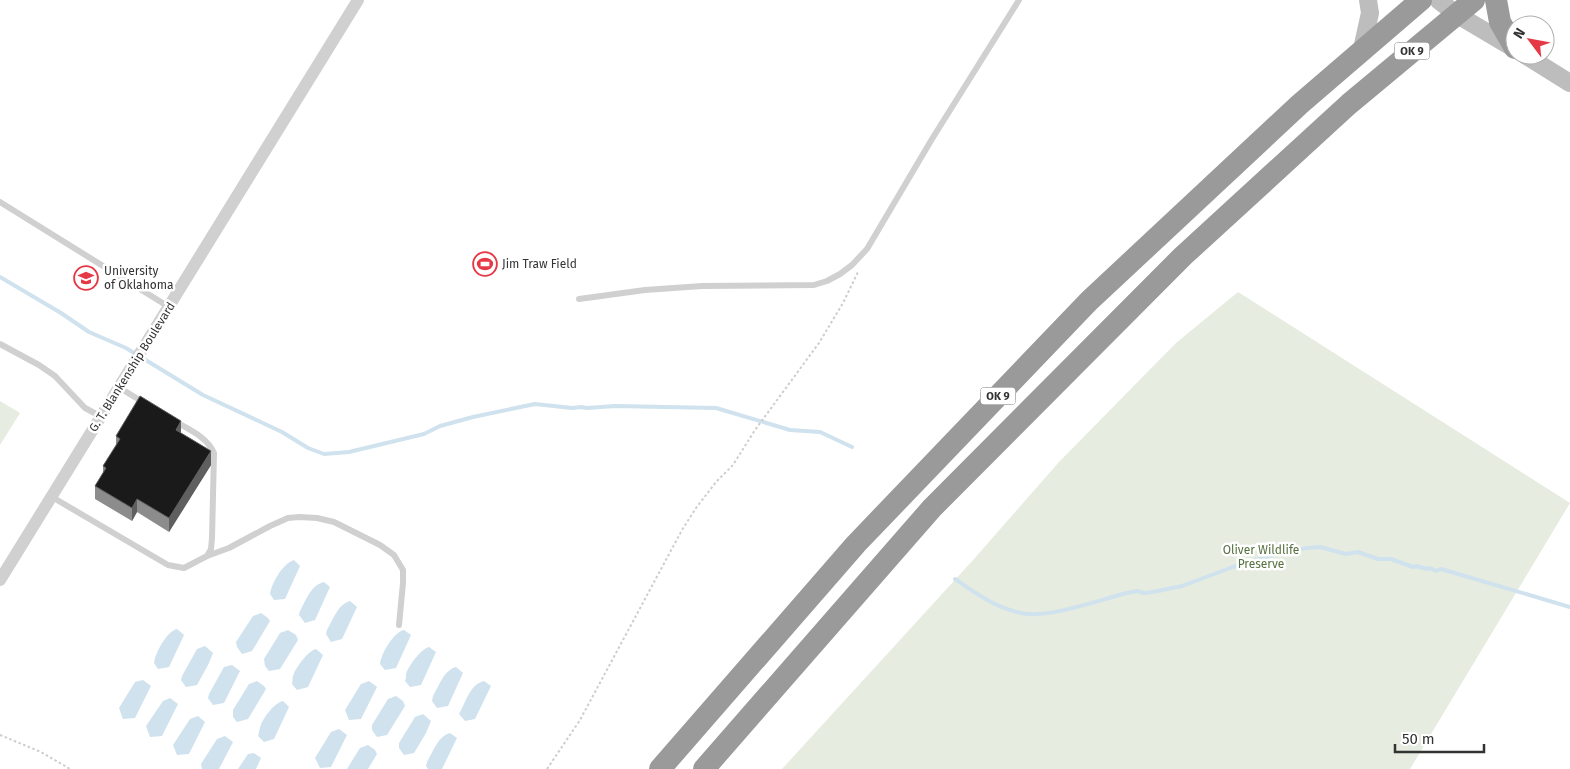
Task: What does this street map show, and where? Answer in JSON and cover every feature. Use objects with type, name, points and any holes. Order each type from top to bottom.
[{"type":"highway","name":"OK 9","points":[[660,769],[856,544],[1090,301],[1300,104],[1362,49],[1424,0]]},
{"type":"highway","name":"OK 9","points":[[704,769],[932,508],[1183,256],[1349,104],[1474,0]]},
{"type":"highway","points":[[1496,0],[1500,22],[1505,31]]},
{"type":"street","name":"G. T. Blankenship Boulevard","points":[[0,580],[358,0]]},
{"type":"street","points":[[1362,49],[1370,14],[1368,0]]},
{"type":"street","points":[[1424,0],[1456,14],[1505,42]]},
{"type":"street","points":[[1541,65],[1570,83]]},
{"type":"lane","points":[[579,299],[683,287],[814,285],[840,274],[852,265],[867,249],[1019,0]]},
{"type":"lane","points":[[0,202],[169,307]]},
{"type":"lane","points":[[0,344],[55,376],[85,408],[102,417]]},
{"type":"lane","points":[[120,388],[152,408]]},
{"type":"lane","points":[[168,418],[201,437],[211,446],[214,453],[212,538],[211,549],[207,556]]},
{"type":"lane","points":[[52,497],[168,565],[184,568],[288,518],[317,518],[334,522],[380,544],[394,555],[403,570],[399,625]]},
{"type":"path","points":[[547,769],[580,720],[682,530],[716,482],[733,465],[755,430],[819,344],[843,303],[862,264],[867,249]]},
{"type":"path","points":[[0,735],[41,752],[70,769]]},
{"type":"green space","name":"Oliver Wildlife Preserve","points":[[1238,292],[1570,503],[1410,769],[782,769],[974,559],[1059,462],[1176,343]]},
{"type":"green space","points":[[0,401],[20,413],[0,445]]},
{"type":"water","points":[[294,560],[300,566],[285,599],[274,600],[270,594],[275,580],[282,569]]},
{"type":"water","points":[[324,582],[330,587],[315,620],[305,623],[299,615],[300,611],[312,590]]},
{"type":"water","points":[[350,601],[357,607],[342,639],[331,642],[326,634],[327,630],[342,605]]},
{"type":"water","points":[[261,613],[270,621],[252,651],[242,654],[236,642],[253,616]]},
{"type":"water","points":[[177,629],[184,635],[169,667],[158,669],[154,663],[159,648],[169,634]]},
{"type":"water","points":[[288,630],[296,635],[298,640],[280,669],[269,671],[265,666],[264,659],[280,633]]},
{"type":"water","points":[[404,630],[411,635],[396,668],[385,670],[380,664],[383,654],[392,639]]},
{"type":"water","points":[[205,646],[213,653],[209,663],[197,685],[186,687],[181,680],[182,676],[197,649]]},
{"type":"water","points":[[429,647],[436,652],[421,685],[410,687],[405,681],[406,674],[412,662]]},
{"type":"water","points":[[316,649],[323,655],[308,687],[297,690],[292,684],[295,672],[306,656]]},
{"type":"water","points":[[232,665],[240,671],[224,703],[213,705],[208,698],[209,694],[224,667]]},
{"type":"water","points":[[456,667],[463,673],[448,706],[437,708],[432,701],[433,696],[448,671]]},
{"type":"water","points":[[143,680],[151,686],[135,718],[123,719],[119,708],[135,682]]},
{"type":"water","points":[[257,681],[266,689],[248,719],[237,722],[233,717],[233,710],[249,684]]},
{"type":"water","points":[[369,681],[377,687],[361,719],[349,720],[345,710],[361,684]]},
{"type":"water","points":[[484,681],[491,686],[475,719],[465,721],[459,714],[467,697],[476,685]]},
{"type":"water","points":[[396,696],[403,701],[405,706],[387,735],[377,737],[372,730],[372,725],[388,699]]},
{"type":"water","points":[[170,698],[178,704],[162,736],[150,737],[146,726],[163,701]]},
{"type":"water","points":[[283,701],[289,707],[274,739],[264,742],[258,736],[261,724],[272,708]]},
{"type":"water","points":[[423,714],[431,721],[426,733],[414,753],[404,755],[399,748],[399,743],[415,717]]},
{"type":"water","points":[[198,716],[205,722],[189,754],[177,755],[173,745],[190,719]]},
{"type":"water","points":[[339,729],[347,735],[331,767],[320,768],[315,758],[331,732]]},
{"type":"water","points":[[450,733],[457,738],[442,769],[428,769],[426,766],[427,762],[436,745],[442,737]]},
{"type":"water","points":[[225,736],[233,742],[219,769],[202,769],[201,764],[217,739]]},
{"type":"water","points":[[368,745],[377,754],[368,769],[347,769],[360,748]]},
{"type":"water","points":[[254,753],[261,758],[256,769],[238,769],[248,754]]},
{"type":"building","points":[[140,396],[181,421],[176,430],[211,451],[169,518],[137,499],[132,508],[95,486],[106,468],[103,466],[120,439],[116,436]]},
{"type":"waterway","points":[[0,277],[89,332],[126,348],[203,395],[282,432],[308,448],[324,454],[349,452],[424,434],[440,426],[473,417],[535,404],[572,408],[615,406],[716,408],[790,430],[820,432],[852,447]]},
{"type":"waterway","points":[[955,579],[978,595],[1003,608],[1021,613],[1045,613],[1074,608],[1137,591],[1144,593],[1182,586],[1233,567],[1273,555],[1320,547],[1346,554],[1358,552],[1378,559],[1391,559],[1413,567],[1430,568],[1436,571],[1441,569],[1570,607]]},
{"type":"place","name":"Jim Traw Field","points":[[485,264]]},
{"type":"place","name":"University of Oklahoma","points":[[86,278]]}]
